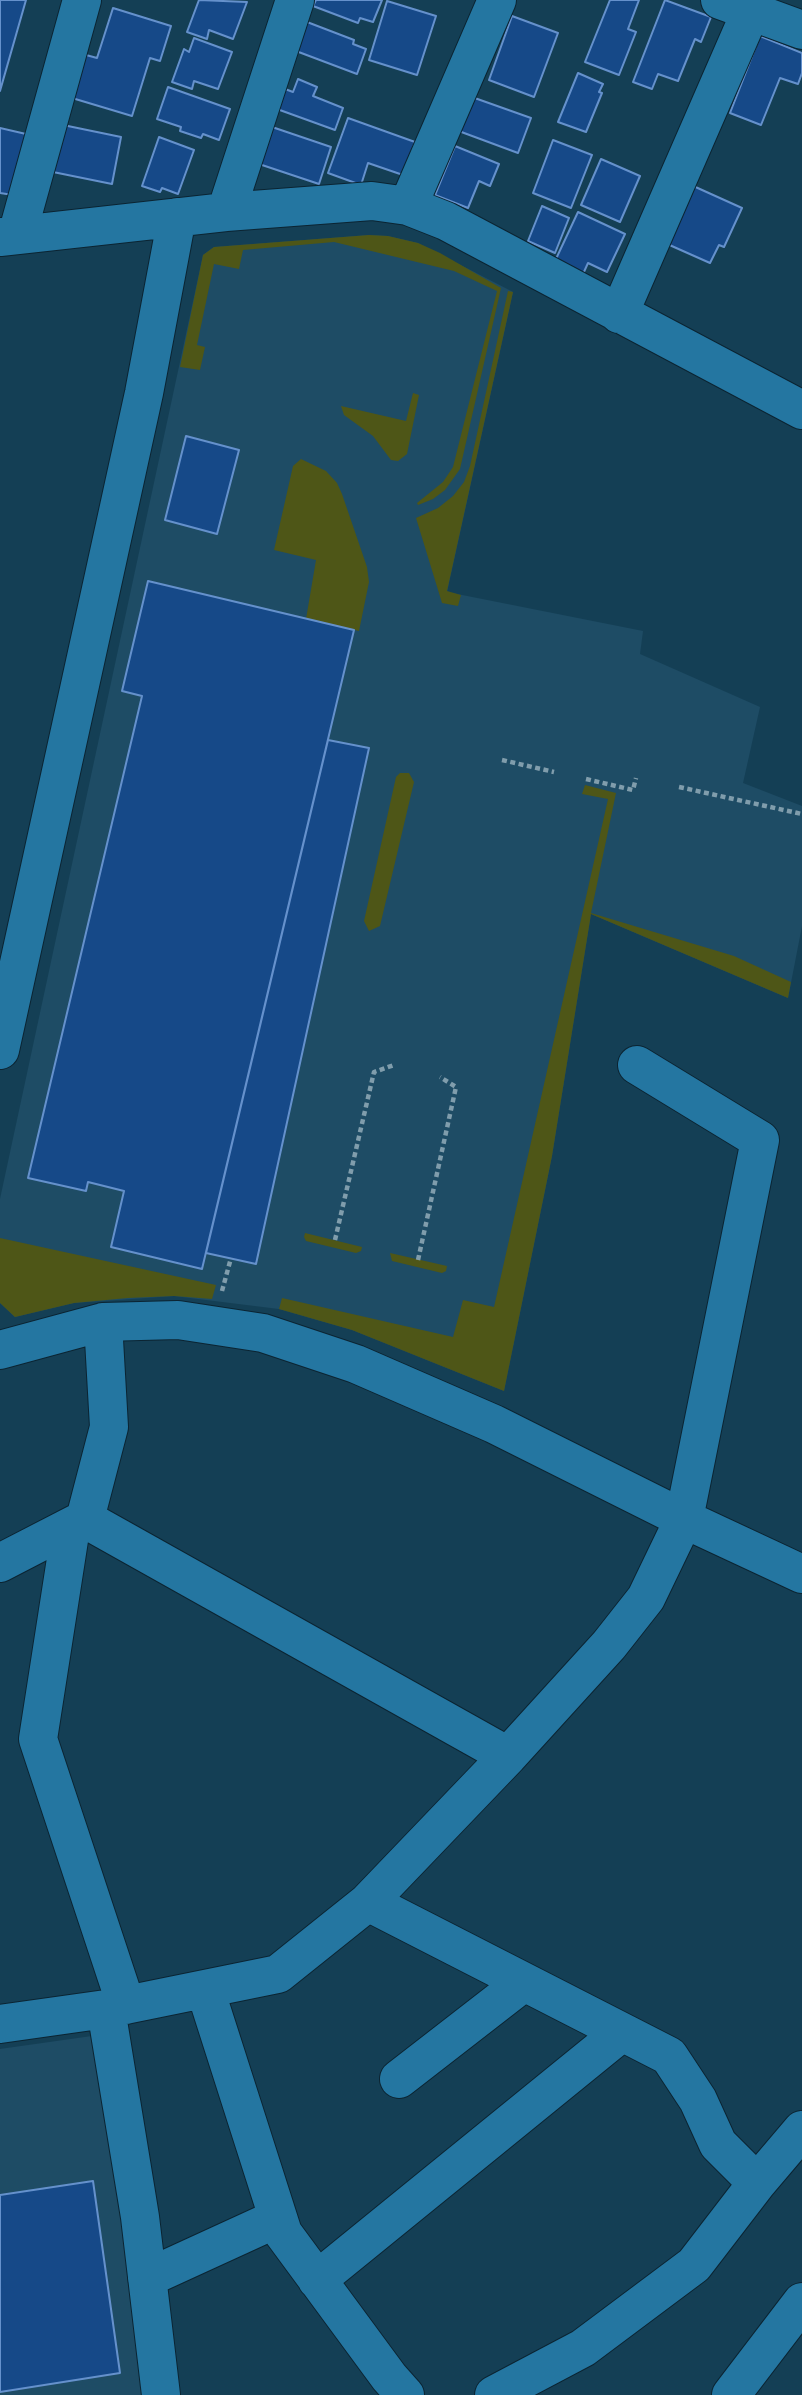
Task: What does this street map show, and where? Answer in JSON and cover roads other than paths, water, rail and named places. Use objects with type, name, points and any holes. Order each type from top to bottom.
[{"type":"street","points":[[82,0],[8,236],[226,212],[372,201],[408,206],[446,221],[802,410]]},
{"type":"street","points":[[226,212],[295,0]]},
{"type":"street","points":[[408,206],[497,0]]},
{"type":"street","points":[[619,314],[736,6],[802,30]]},
{"type":"street","points":[[0,1051],[141,406],[177,217]]},
{"type":"street","points":[[0,2024],[116,2007],[278,1974],[368,1902],[508,1756],[609,1645],[646,1598],[684,1519],[760,1140],[637,1065]]},
{"type":"street","points":[[0,1350],[103,1322],[178,1320],[263,1333],[356,1364],[494,1424],[684,1519],[802,1574]]},
{"type":"street","points":[[103,1322],[109,1427],[78,1523],[38,1739],[116,2007],[161,2395]]},
{"type":"street","points":[[78,1523],[508,1756]]},
{"type":"street","points":[[0,1563],[78,1523]]},
{"type":"street","points":[[368,1902],[669,2056],[698,2101],[718,2144],[757,2183]]},
{"type":"street","points":[[399,2078],[524,1982]]},
{"type":"street","points":[[205,1989],[283,2233],[317,2280],[386,2389]]},
{"type":"street","points":[[317,2280],[622,2032]]},
{"type":"street","points":[[494,2395],[583,2348],[694,2265],[802,2130]]},
{"type":"street","points":[[147,2278],[278,2218]]},
{"type":"street","points":[[731,2395],[802,2302]]}]
